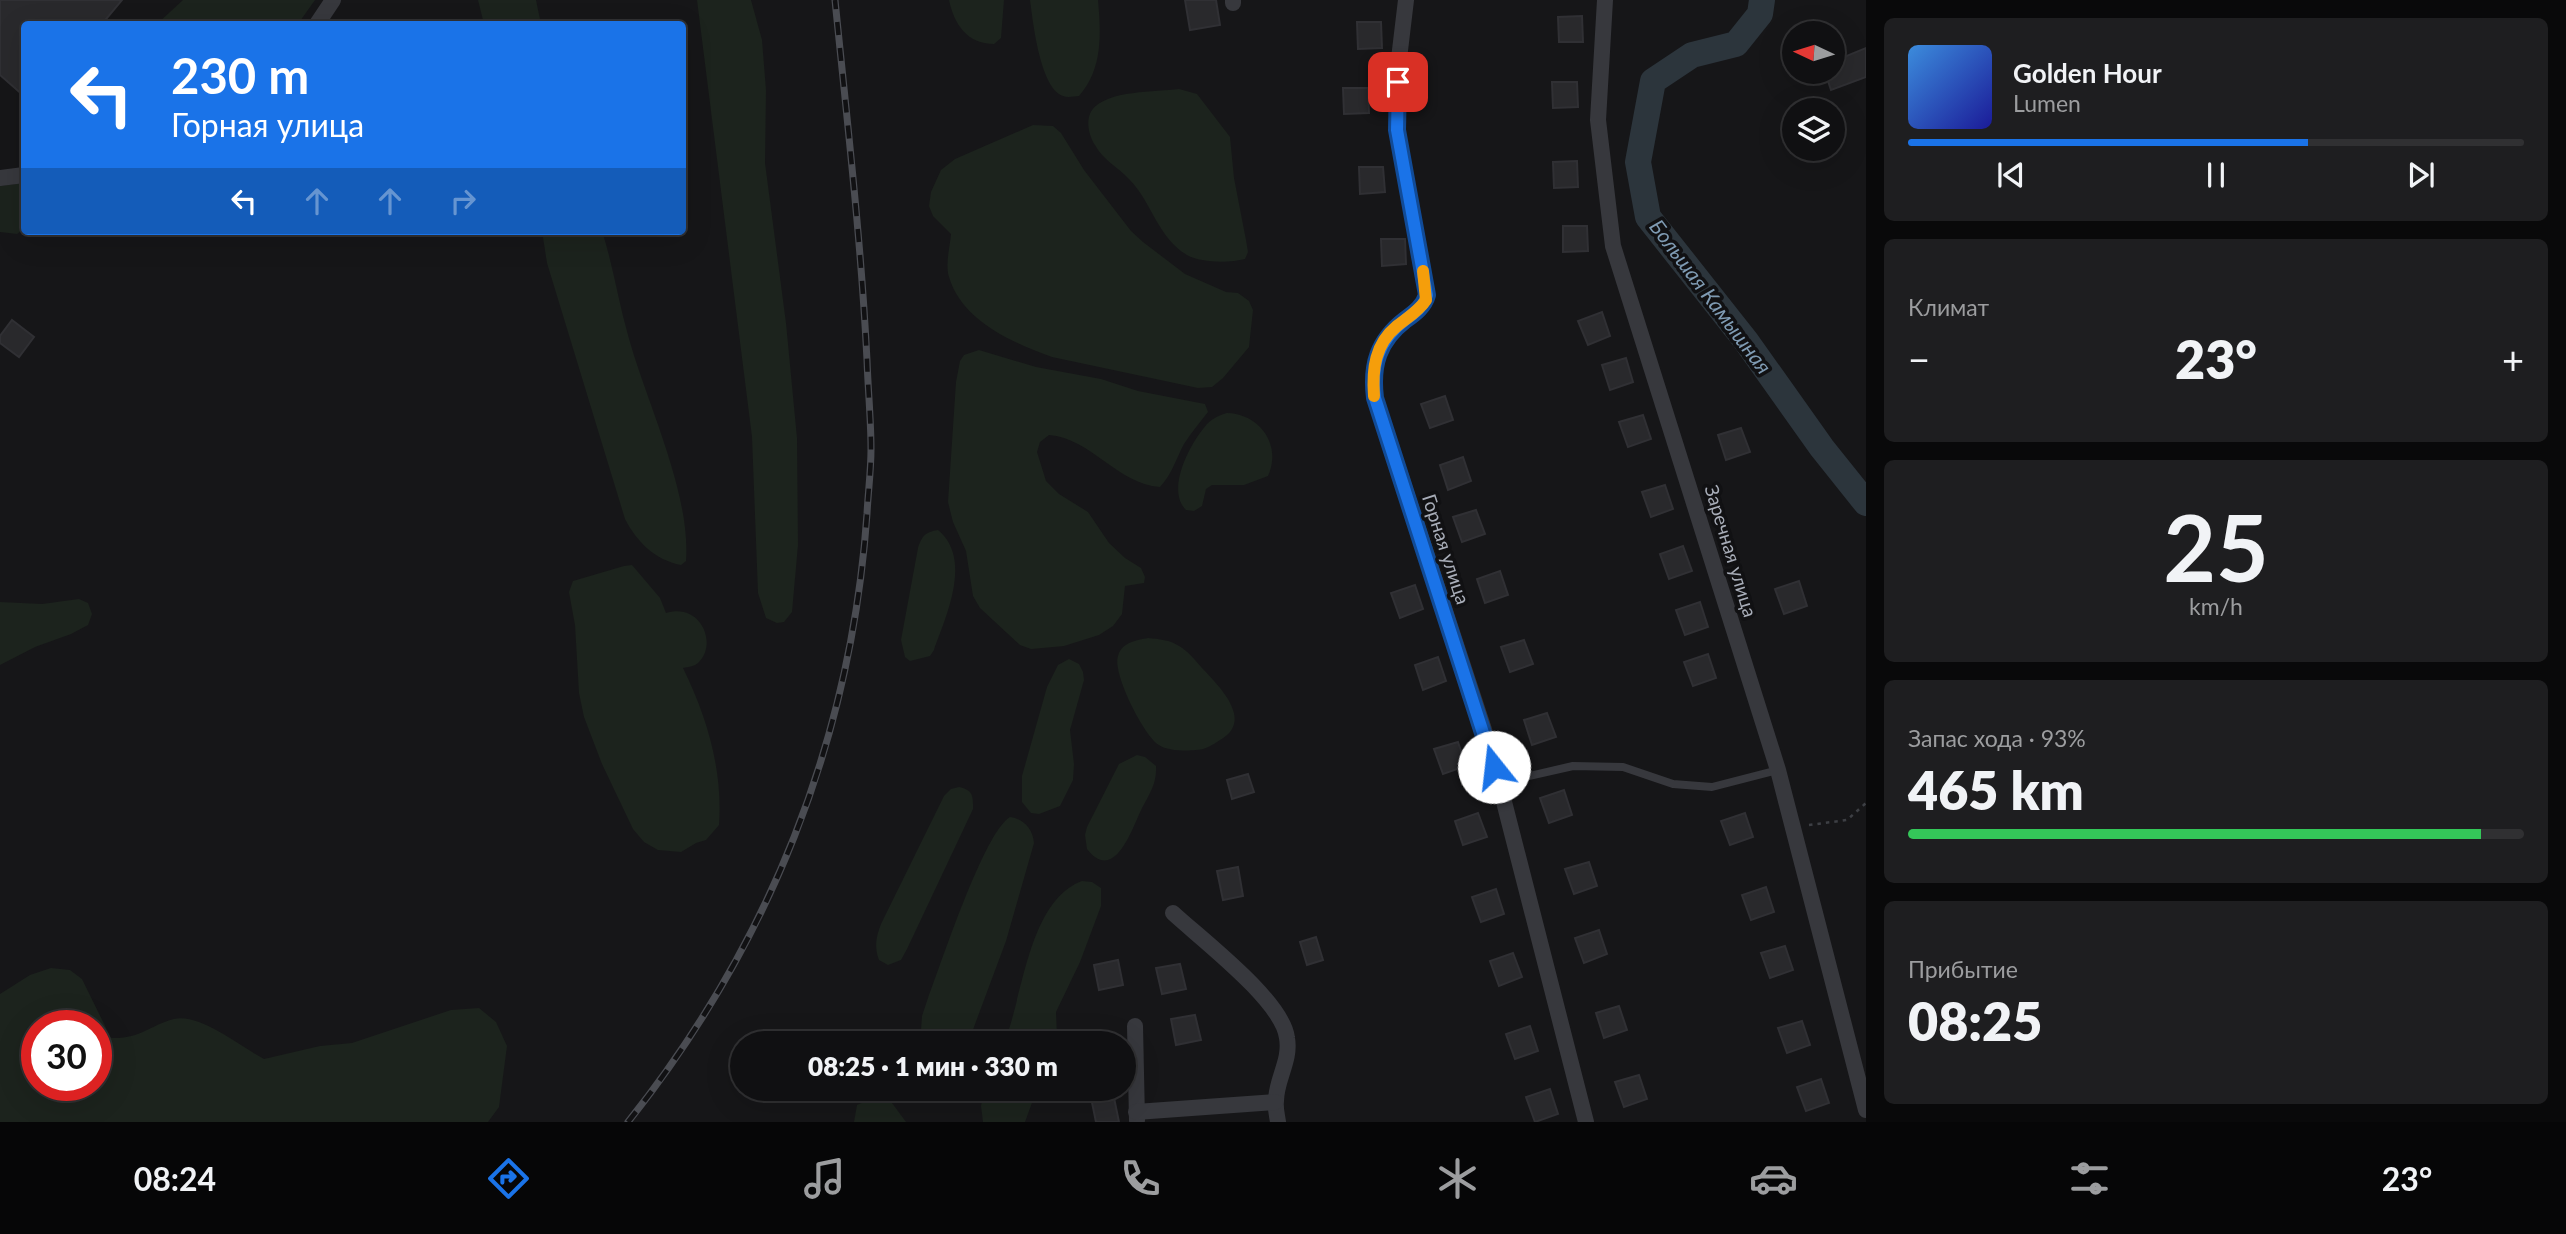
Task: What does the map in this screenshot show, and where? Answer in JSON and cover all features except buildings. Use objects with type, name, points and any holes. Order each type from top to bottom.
[{"type":"street","points":[[319,21],[333,0]]},
{"type":"street","name":"Горная улица","points":[[1406,0],[1398,66],[1397,130],[1427,295],[1423,304],[1396,327],[1380,346],[1374,369],[1375,398],[1491,751],[1586,1122]]},
{"type":"street","name":"Заречная улица","points":[[1605,0],[1598,120],[1614,246],[1778,770],[1861,1065],[1866,1110]]},
{"type":"street","points":[[0,178],[21,174]]},
{"type":"street","points":[[1173,913],[1255,988],[1283,1024],[1288,1050],[1275,1102],[1279,1122]]},
{"type":"street","points":[[1135,1026],[1138,1045],[1137,1117],[1275,1102]]},
{"type":"lane","points":[[1499,783],[1573,766],[1623,767],[1673,784],[1712,787],[1778,770]]},
{"type":"path","points":[[1793,828],[1847,820],[1866,803]]},
{"type":"shaded area","points":[[183,0],[315,0],[300,21],[160,21]]},
{"type":"shaded area","points":[[478,0],[536,0],[540,21],[483,21]]},
{"type":"shaded area","points":[[697,0],[751,0],[762,40],[766,90],[765,163],[786,323],[797,438],[798,545],[792,612],[784,622],[777,623],[766,618],[758,593],[752,437]]},
{"type":"shaded area","points":[[949,0],[1004,0],[1001,38],[994,44],[969,36],[954,17]]},
{"type":"shaded area","points":[[1030,0],[1098,0],[1099,51],[1093,74],[1079,96],[1063,96],[1049,81],[1039,53]]},
{"type":"shaded area","points":[[1179,89],[1197,94],[1230,137],[1234,178],[1248,252],[1245,259],[1224,262],[1200,260],[1177,248],[1137,188],[1102,155],[1091,137],[1089,118],[1099,103],[1120,95]]},
{"type":"shaded area","points":[[1033,125],[1053,126],[1061,133],[1084,170],[1131,231],[1143,242],[1185,274],[1226,292],[1238,293],[1249,301],[1253,310],[1249,347],[1212,387],[1198,388],[1052,357],[1006,337],[977,318],[965,306],[948,272],[951,234],[933,216],[929,206],[931,192],[941,170],[955,159]]},
{"type":"shaded area","points":[[21,183],[21,231],[17,234],[0,232],[0,186]]},
{"type":"shaded area","points":[[543,235],[603,235],[628,335],[666,447],[682,506],[686,561],[681,565],[663,559],[648,549],[625,519],[547,263]]},
{"type":"shaded area","points":[[979,350],[1036,367],[1101,379],[1138,391],[1205,404],[1208,412],[1184,444],[1171,472],[1160,487],[1130,478],[1078,444],[1064,438],[1049,435],[1040,442],[1037,452],[1046,481],[1059,494],[1088,512],[1109,543],[1141,568],[1145,577],[1144,583],[1125,586],[1122,614],[1113,626],[1099,635],[1064,646],[1031,649],[1020,645],[980,608],[973,596],[966,551],[953,522],[948,502],[956,382],[960,361],[964,355]]},
{"type":"shaded area","points":[[1227,413],[1249,419],[1265,433],[1272,453],[1268,476],[1244,485],[1212,485],[1206,489],[1202,506],[1194,511],[1186,510],[1180,501],[1178,490],[1179,478],[1188,454],[1207,424]]},
{"type":"shaded area","points":[[938,530],[948,542],[954,556],[954,588],[934,650],[930,656],[910,661],[905,657],[901,640],[918,548],[925,535]]},
{"type":"shaded area","points":[[632,565],[660,598],[666,613],[688,613],[702,626],[706,635],[707,645],[699,662],[683,668],[712,744],[720,804],[719,825],[706,840],[681,852],[658,850],[644,842],[633,829],[602,764],[584,717],[579,693],[575,625],[569,592],[573,581]]},
{"type":"shaded area","points":[[79,599],[88,603],[92,614],[88,625],[0,665],[0,602],[42,604]]},
{"type":"shaded area","points":[[1148,638],[1168,641],[1182,648],[1224,694],[1234,714],[1234,723],[1230,732],[1214,744],[1199,750],[1167,748],[1159,745],[1145,730],[1124,689],[1117,664],[1120,651],[1130,642]]},
{"type":"shaded area","points":[[1069,659],[1079,664],[1084,680],[1070,730],[1073,780],[1060,806],[1039,814],[1031,813],[1022,802],[1022,776],[1047,687],[1058,665]]},
{"type":"shaded area","points":[[1137,755],[1145,757],[1156,766],[1152,788],[1122,849],[1106,860],[1097,858],[1087,849],[1087,827],[1119,764]]},
{"type":"shaded area","points":[[959,787],[971,794],[973,809],[907,949],[901,960],[888,965],[879,960],[876,951],[881,924],[944,796],[951,789]]},
{"type":"shaded area","points":[[1010,817],[1020,820],[1032,833],[1034,843],[1006,941],[972,1031],[921,1031],[922,1016],[964,900],[988,847]]},
{"type":"shaded area","points":[[1082,881],[1092,882],[1101,888],[1101,906],[1080,962],[1056,1012],[1057,1031],[1008,1031],[1039,929],[1050,908],[1064,892]]},
{"type":"shaded area","points":[[51,968],[70,970],[82,979],[97,1010],[21,1010],[21,1101],[112,1101],[112,1038],[144,1032],[174,1019],[196,1021],[208,1026],[264,1059],[320,1046],[352,1043],[451,1010],[479,1008],[496,1022],[507,1046],[499,1107],[488,1122],[0,1122],[0,994],[30,975]]},
{"type":"shaded area","points":[[866,1101],[889,1101],[906,1122],[854,1122],[857,1105]]},
{"type":"shaded area","points":[[982,1101],[1033,1101],[1025,1122],[983,1122]]},
{"type":"waterway","name":"Большая Камышная","points":[[1762,0],[1760,14],[1736,44],[1692,55],[1653,81],[1638,162],[1648,217],[1746,341],[1822,448],[1866,503]]},
{"type":"railway","points":[[628,1122],[678,1054],[723,984],[761,911],[794,836],[822,759],[843,679],[858,598],[867,514],[871,427],[861,270],[835,0]]},
{"type":"slow traffic","points":[[1374,396],[1374,369],[1380,346],[1387,336],[1426,300],[1423,271]]},
{"type":"route","points":[[1398,82],[1397,130],[1427,295],[1423,304],[1396,327],[1380,346],[1374,369],[1375,398],[1494,767]]}]
